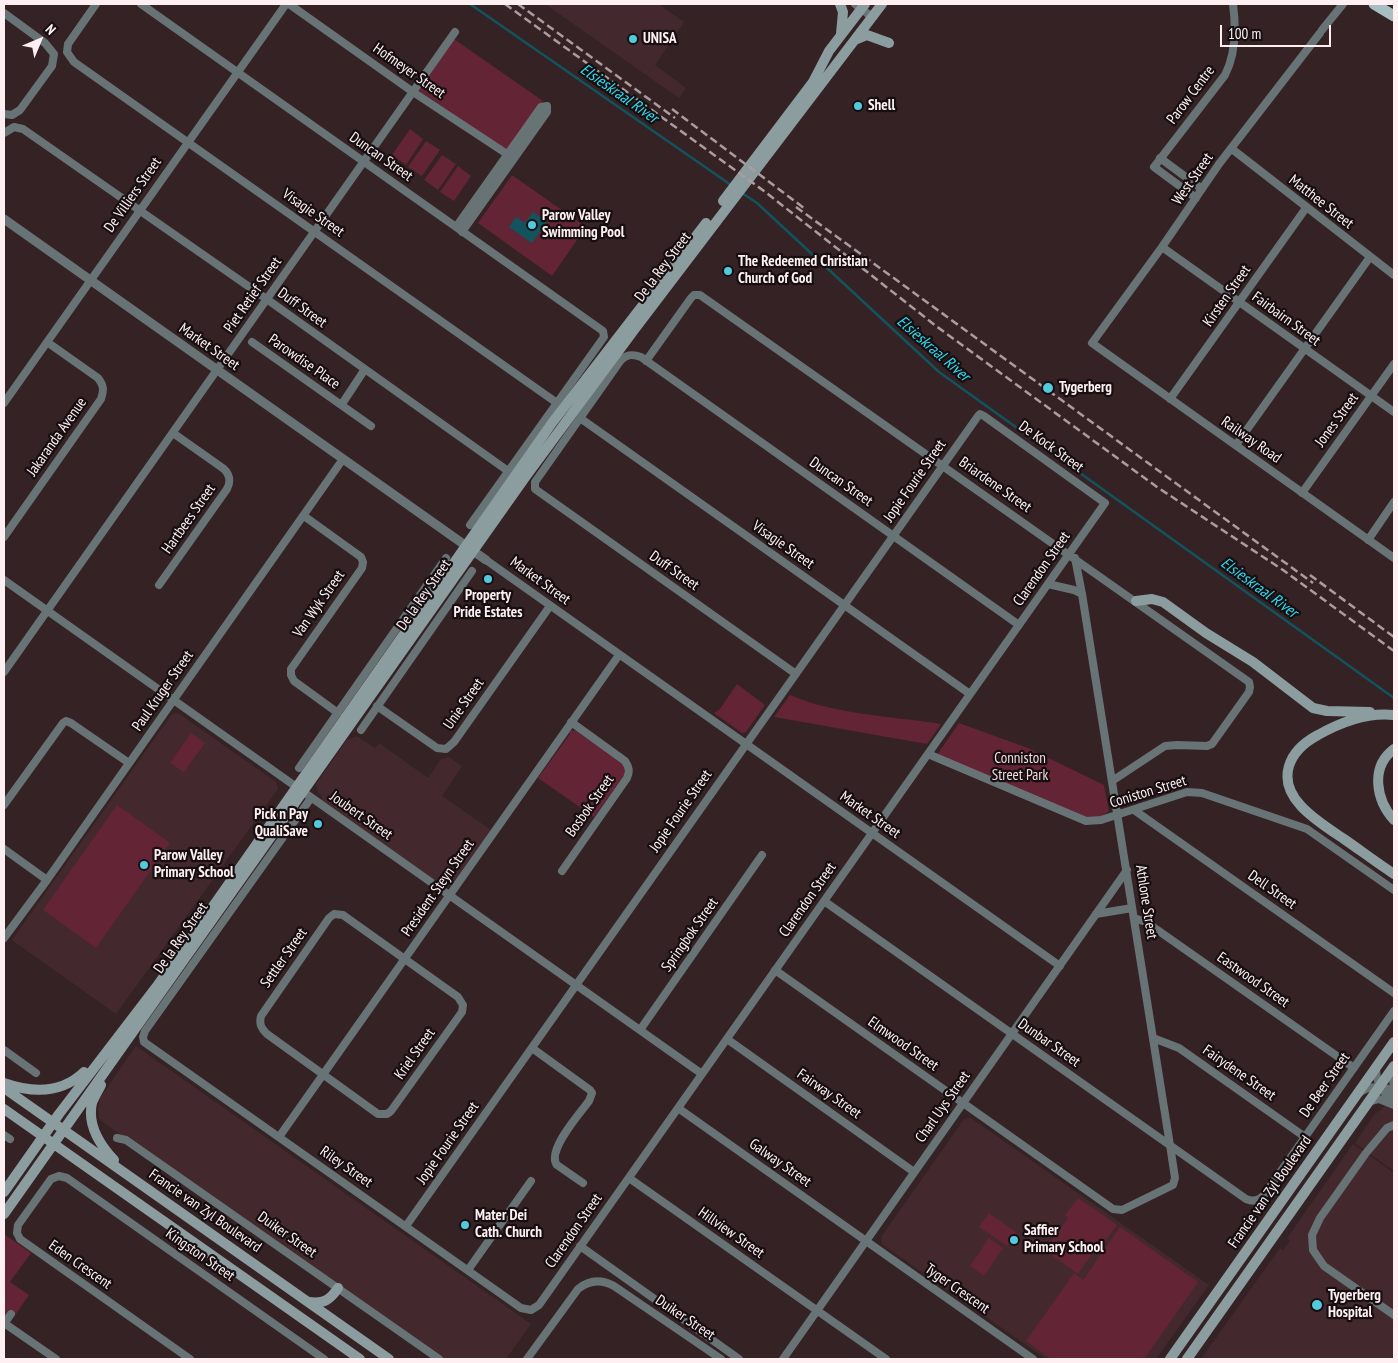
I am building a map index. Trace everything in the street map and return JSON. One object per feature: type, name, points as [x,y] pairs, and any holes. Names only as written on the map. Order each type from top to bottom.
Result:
[{"type":"main road","points":[[840,4],[843,12],[841,35]]},
{"type":"main road","name":"De la Rey Street","points":[[4,1214],[303,792],[552,423],[882,4]]},
{"type":"main road","points":[[1374,4],[1394,16]]},
{"type":"main road","name":"De la Rey Street","points":[[729,198],[813,82],[829,51],[861,5]]},
{"type":"main road","points":[[854,40],[868,35],[889,43]]},
{"type":"main road","points":[[1136,601],[1152,599],[1163,602],[1206,633],[1253,662],[1313,708],[1327,711],[1364,710],[1381,715]]},
{"type":"main road","points":[[1394,715],[1367,715],[1332,726],[1299,748],[1289,763],[1287,772],[1292,795],[1308,813],[1394,874]]},
{"type":"main road","points":[[1394,748],[1382,762],[1378,777],[1381,798],[1394,820]]},
{"type":"main road","name":"De la Rey Street","points":[[4,1192],[102,1055],[303,792]]},
{"type":"main road","name":"Francie van Zyl Boulevard","points":[[1170,1359],[1394,1042]]},
{"type":"main road","points":[[4,1083],[30,1090],[53,1090],[72,1083],[102,1055]]},
{"type":"main road","points":[[112,1062],[92,1103],[92,1124],[105,1150],[118,1164],[154,1193]]},
{"type":"main road","name":"Francie van Zyl Boulevard","points":[[1187,1359],[1394,1066]]},
{"type":"main road","name":"Francie van Zyl Boulevard","points":[[4,1088],[389,1359]]},
{"type":"main road","points":[[4,1109],[360,1359]]},
{"type":"main road","points":[[308,1302],[325,1302],[330,1299],[338,1288]]},
{"type":"street","name":"Visagie Street","points":[[96,4],[68,44],[68,52],[74,62],[557,403]]},
{"type":"street","name":"Duncan Street","points":[[142,4],[601,329],[604,337],[557,403]]},
{"type":"street","name":"De Villiers Street","points":[[4,403],[187,141],[286,4]]},
{"type":"street","name":"Hofmeyer Street","points":[[290,4],[413,92],[511,157]]},
{"type":"street","name":"Parow Centre","points":[[1196,198],[1154,167],[1225,75],[1230,64],[1234,41],[1233,4]]},
{"type":"street","name":"West Street","points":[[1092,342],[1202,189],[1343,4]]},
{"type":"street","points":[[861,5],[872,16]]},
{"type":"street","points":[[4,13],[51,49],[54,54],[52,66],[20,110],[12,115],[4,114]]},
{"type":"street","name":"Piet Retief Street","points":[[4,672],[268,300],[455,32]]},
{"type":"street","points":[[459,229],[511,157],[547,112],[547,106],[541,107],[511,157]]},
{"type":"street","name":"Duff Street","points":[[4,133],[14,127],[24,129],[508,471]]},
{"type":"street","name":"Matthee Street","points":[[1232,149],[1391,273]]},
{"type":"street","points":[[1160,158],[1202,189]]},
{"type":"street","name":"Kirsten Street","points":[[1170,399],[1306,208]]},
{"type":"street","name":"Market Street","points":[[4,219],[1060,966]]},
{"type":"street","name":"Fairbairn Street","points":[[1162,247],[1394,412]]},
{"type":"street","points":[[1236,446],[1370,257]]},
{"type":"street","points":[[1391,273],[1394,263]]},
{"type":"street","name":"Briardene Street","points":[[646,361],[691,298],[697,294],[702,295],[1136,601],[1250,684],[1249,692],[1210,745],[1165,746],[1112,781]]},
{"type":"street","name":"Jakaranda Avenue","points":[[4,537],[101,399],[104,390],[103,384],[98,378],[47,342]]},
{"type":"street","name":"Parowdise Place","points":[[252,342],[371,426]]},
{"type":"street","name":"Railway Road","points":[[1092,342],[1394,558]]},
{"type":"street","points":[[580,418],[623,358],[634,355],[646,361]]},
{"type":"street","name":"Duncan Street","points":[[646,361],[1019,625]]},
{"type":"street","name":"Jones Street","points":[[1302,493],[1394,364]]},
{"type":"street","name":"Parowdise Place","points":[[342,404],[365,369]]},
{"type":"street","points":[[470,525],[557,403]]},
{"type":"street","name":"Jopie Fourie Street","points":[[406,1226],[942,465],[980,414]]},
{"type":"street","name":"De Kock Street","points":[[980,414],[1105,504]]},
{"type":"street","name":"Visagie Street","points":[[580,418],[970,694]]},
{"type":"street","name":"Duff Street","points":[[580,418],[535,482],[534,487],[536,490],[796,674]]},
{"type":"street","name":"Hartbees Street","points":[[159,585],[228,489],[230,482],[229,475],[224,469],[174,433]]},
{"type":"street","name":"Paul Kruger Street","points":[[4,938],[343,459]]},
{"type":"street","points":[[1368,540],[1394,502]]},
{"type":"street","name":"Clarendon Street","points":[[531,1310],[539,1305],[1048,584],[1072,556],[1105,504]]},
{"type":"street","name":"Van Wyk Street","points":[[304,516],[361,556],[363,562],[362,568],[291,669],[294,681],[338,713]]},
{"type":"street","name":"Athlone Street","points":[[1072,556],[1082,594],[1175,1178],[1173,1185],[1122,1210],[1113,1209]]},
{"type":"street","name":"De la Rey Street","points":[[299,768],[446,558]]},
{"type":"street","name":"De la Rey Street","points":[[362,730],[472,571]]},
{"type":"street","name":"Joubert Street","points":[[4,580],[702,1074]]},
{"type":"street","points":[[1048,584],[1074,590],[1082,594]]},
{"type":"street","name":"Unie Street","points":[[377,706],[437,748],[446,749],[454,742],[550,606]]},
{"type":"street","name":"President Steyn Street","points":[[279,1137],[619,655]]},
{"type":"street","points":[[4,805],[66,721],[129,763]]},
{"type":"street","name":"Bosbok Street","points":[[562,871],[630,772],[625,761],[571,722]]},
{"type":"street","name":"Coniston Street","points":[[928,754],[1081,821],[1096,821],[1187,792],[1202,792],[1307,829],[1394,890]]},
{"type":"street","name":"De la Rey Street","points":[[146,1044],[143,1037],[145,1031],[303,792]]},
{"type":"street","name":"Dell Street","points":[[1134,810],[1394,993]]},
{"type":"street","points":[[4,849],[46,880]]},
{"type":"street","name":"Springbok Street","points":[[640,1030],[762,855]]},
{"type":"street","name":"Charl Uys Street","points":[[783,1359],[1127,870]]},
{"type":"street","name":"Dunbar Street","points":[[824,901],[1246,1199],[1254,1201],[1261,1199]]},
{"type":"street","points":[[1096,914],[1132,908]]},
{"type":"street","name":"Settler Street","points":[[323,1074],[267,1034],[260,1022],[261,1016],[329,918],[337,914],[343,915],[405,959]]},
{"type":"street","name":"Eastwood Street","points":[[1134,918],[1146,922],[1354,1068]]},
{"type":"street","name":"Kriel Street","points":[[323,1074],[378,1114],[387,1114],[392,1111],[462,1012],[463,1005],[458,997],[405,959]]},
{"type":"street","name":"Elmwood Street","points":[[776,970],[1113,1209]]},
{"type":"street","name":"De Beer Street","points":[[1261,1199],[1394,1011]]},
{"type":"street","name":"Fairydene Street","points":[[1153,1038],[1179,1048],[1305,1137]]},
{"type":"street","name":"Fairway Street","points":[[727,1039],[914,1172]]},
{"type":"street","name":"Riley Street","points":[[146,1044],[521,1308],[531,1310]]},
{"type":"street","points":[[532,1048],[592,1093],[589,1101],[558,1145],[554,1156],[554,1161],[558,1165],[583,1183]]},
{"type":"street","points":[[4,1050],[36,1073]]},
{"type":"street","points":[[1376,1067],[1376,1075],[1381,1091],[1394,1100]]},
{"type":"street","points":[[1394,1077],[1394,1088]]},
{"type":"street","points":[[1357,1095],[1362,1090],[1379,1087],[1388,1088],[1394,1092]]},
{"type":"street","points":[[1368,1103],[1379,1099],[1394,1105]]},
{"type":"street","name":"Galway Street","points":[[678,1108],[866,1241]]},
{"type":"street","points":[[1394,1125],[1387,1128],[1366,1153],[1320,1218],[1312,1235],[1313,1250],[1324,1266],[1394,1315]]},
{"type":"street","name":"Duiker Street","points":[[117,1138],[126,1140],[439,1359]]},
{"type":"street","name":"Kingston Street","points":[[59,1176],[67,1178],[314,1356],[324,1359]]},
{"type":"street","name":"Eden Crescent","points":[[59,1176],[49,1181],[19,1223],[17,1230],[19,1237],[190,1359]]},
{"type":"street","name":"Hillview Street","points":[[629,1178],[817,1310]]},
{"type":"street","points":[[468,1270],[531,1181]]},
{"type":"street","name":"Tyger Crescent","points":[[866,1241],[1033,1359]]},
{"type":"street","points":[[580,1246],[739,1359]]},
{"type":"street","name":"Duiker Street","points":[[527,1359],[578,1289],[589,1282],[597,1281],[614,1286],[721,1359]]},
{"type":"street","points":[[817,1310],[886,1359]]},
{"type":"street","points":[[11,1314],[4,1324],[56,1359]]},
{"type":"shaded area","name":"UNISA","points":[[545,4],[658,4],[684,22],[655,65],[686,88],[679,98]]},
{"type":"shaded area","name":"Parow Valley Primary School","points":[[178,713],[276,782],[278,789],[116,1014],[12,940],[172,714]]},
{"type":"shaded area","points":[[357,736],[375,748],[379,743],[428,778],[441,759],[449,757],[462,766],[442,796],[491,830],[451,886],[444,887],[321,800],[322,797],[318,792],[316,784],[346,741]]},
{"type":"shaded area","points":[[136,1046],[531,1324],[506,1359],[439,1359],[100,1120],[98,1110],[100,1098]]},
{"type":"shaded area","points":[[1394,1093],[1394,1171],[1355,1143],[1374,1115],[1383,1108]]},
{"type":"shaded area","name":"Saffier Primary School","points":[[971,1118],[1209,1285],[1156,1359],[1046,1359],[882,1244],[881,1237],[964,1119]]},
{"type":"shaded area","name":"Tygerberg Hospital","points":[[1353,1144],[1394,1173],[1394,1359],[1201,1359],[1280,1248],[1283,1250],[1290,1241],[1287,1238]]},
{"type":"green space","points":[[454,39],[543,101],[507,149],[504,149],[418,90]]},
{"type":"green space","points":[[410,129],[423,139],[406,165],[392,155]]},
{"type":"green space","points":[[426,141],[440,150],[422,176],[408,167]]},
{"type":"green space","points":[[442,155],[456,164],[438,190],[424,180]]},
{"type":"green space","points":[[458,166],[471,176],[454,201],[440,192]]},
{"type":"green space","name":"Parow Valley Swimming Pool","points":[[512,175],[586,227],[552,276],[478,223]]},
{"type":"green space","points":[[737,684],[765,705],[746,732],[742,733],[714,713],[720,709]]},
{"type":"green space","points":[[790,695],[808,702],[845,711],[941,724],[927,744],[774,717]]},
{"type":"green space","name":"Conniston Street Park","points":[[959,723],[1028,748],[1104,785],[1109,811],[1100,817],[1085,818],[937,755]]},
{"type":"green space","points":[[572,730],[625,766],[624,775],[594,817],[538,778]]},
{"type":"green space","points":[[191,733],[205,743],[184,772],[170,763]]},
{"type":"green space","points":[[117,805],[170,843],[96,948],[43,910]]},
{"type":"green space","points":[[1078,1198],[1117,1225],[1104,1243],[1101,1241],[1078,1274],[1045,1250],[1068,1218],[1065,1215]]},
{"type":"green space","points":[[989,1213],[1017,1233],[1007,1246],[979,1227]]},
{"type":"green space","points":[[1120,1227],[1198,1282],[1144,1359],[1051,1359],[1026,1341],[1074,1273],[1083,1280]]},
{"type":"green space","points":[[4,1234],[31,1253],[10,1282],[29,1295],[16,1314],[10,1309],[4,1318]]},
{"type":"green space","points":[[989,1238],[1003,1248],[984,1276],[970,1266]]},
{"type":"water","points":[[533,212],[547,222],[532,243],[509,227],[516,217],[525,223]]},
{"type":"waterway","name":"Elsieskraal River","points":[[470,4],[731,185]]},
{"type":"waterway","name":"Elsieskraal River","points":[[742,193],[757,203],[939,372],[1394,698]]},
{"type":"railway","points":[[505,4],[764,191],[936,326],[1157,487],[1283,570],[1394,651]]},
{"type":"railway","points":[[518,4],[675,118]]},
{"type":"railway","points":[[672,109],[804,208]]},
{"type":"railway","points":[[796,207],[1313,583]]},
{"type":"railway","points":[[1310,575],[1394,637]]},
{"type":"place","name":"UNISA","points":[[633,39]]},
{"type":"place","name":"Shell","points":[[858,106]]},
{"type":"place","name":"Parow Valley Swimming Pool","points":[[532,225]]},
{"type":"place","name":"The Redeemed Christian Church of God","points":[[728,271]]},
{"type":"place","name":"Tygerberg","points":[[1048,388]]},
{"type":"place","name":"Property Pride Estates","points":[[488,579]]},
{"type":"place","name":"Pick n Pay QualiSave","points":[[318,824]]},
{"type":"place","name":"Parow Valley Primary School","points":[[144,865]]},
{"type":"place","name":"Mater Dei Cath. Church","points":[[465,1225]]},
{"type":"place","name":"Saffier Primary School","points":[[1014,1240]]},
{"type":"place","name":"Tygerberg Hospital","points":[[1317,1305]]}]
